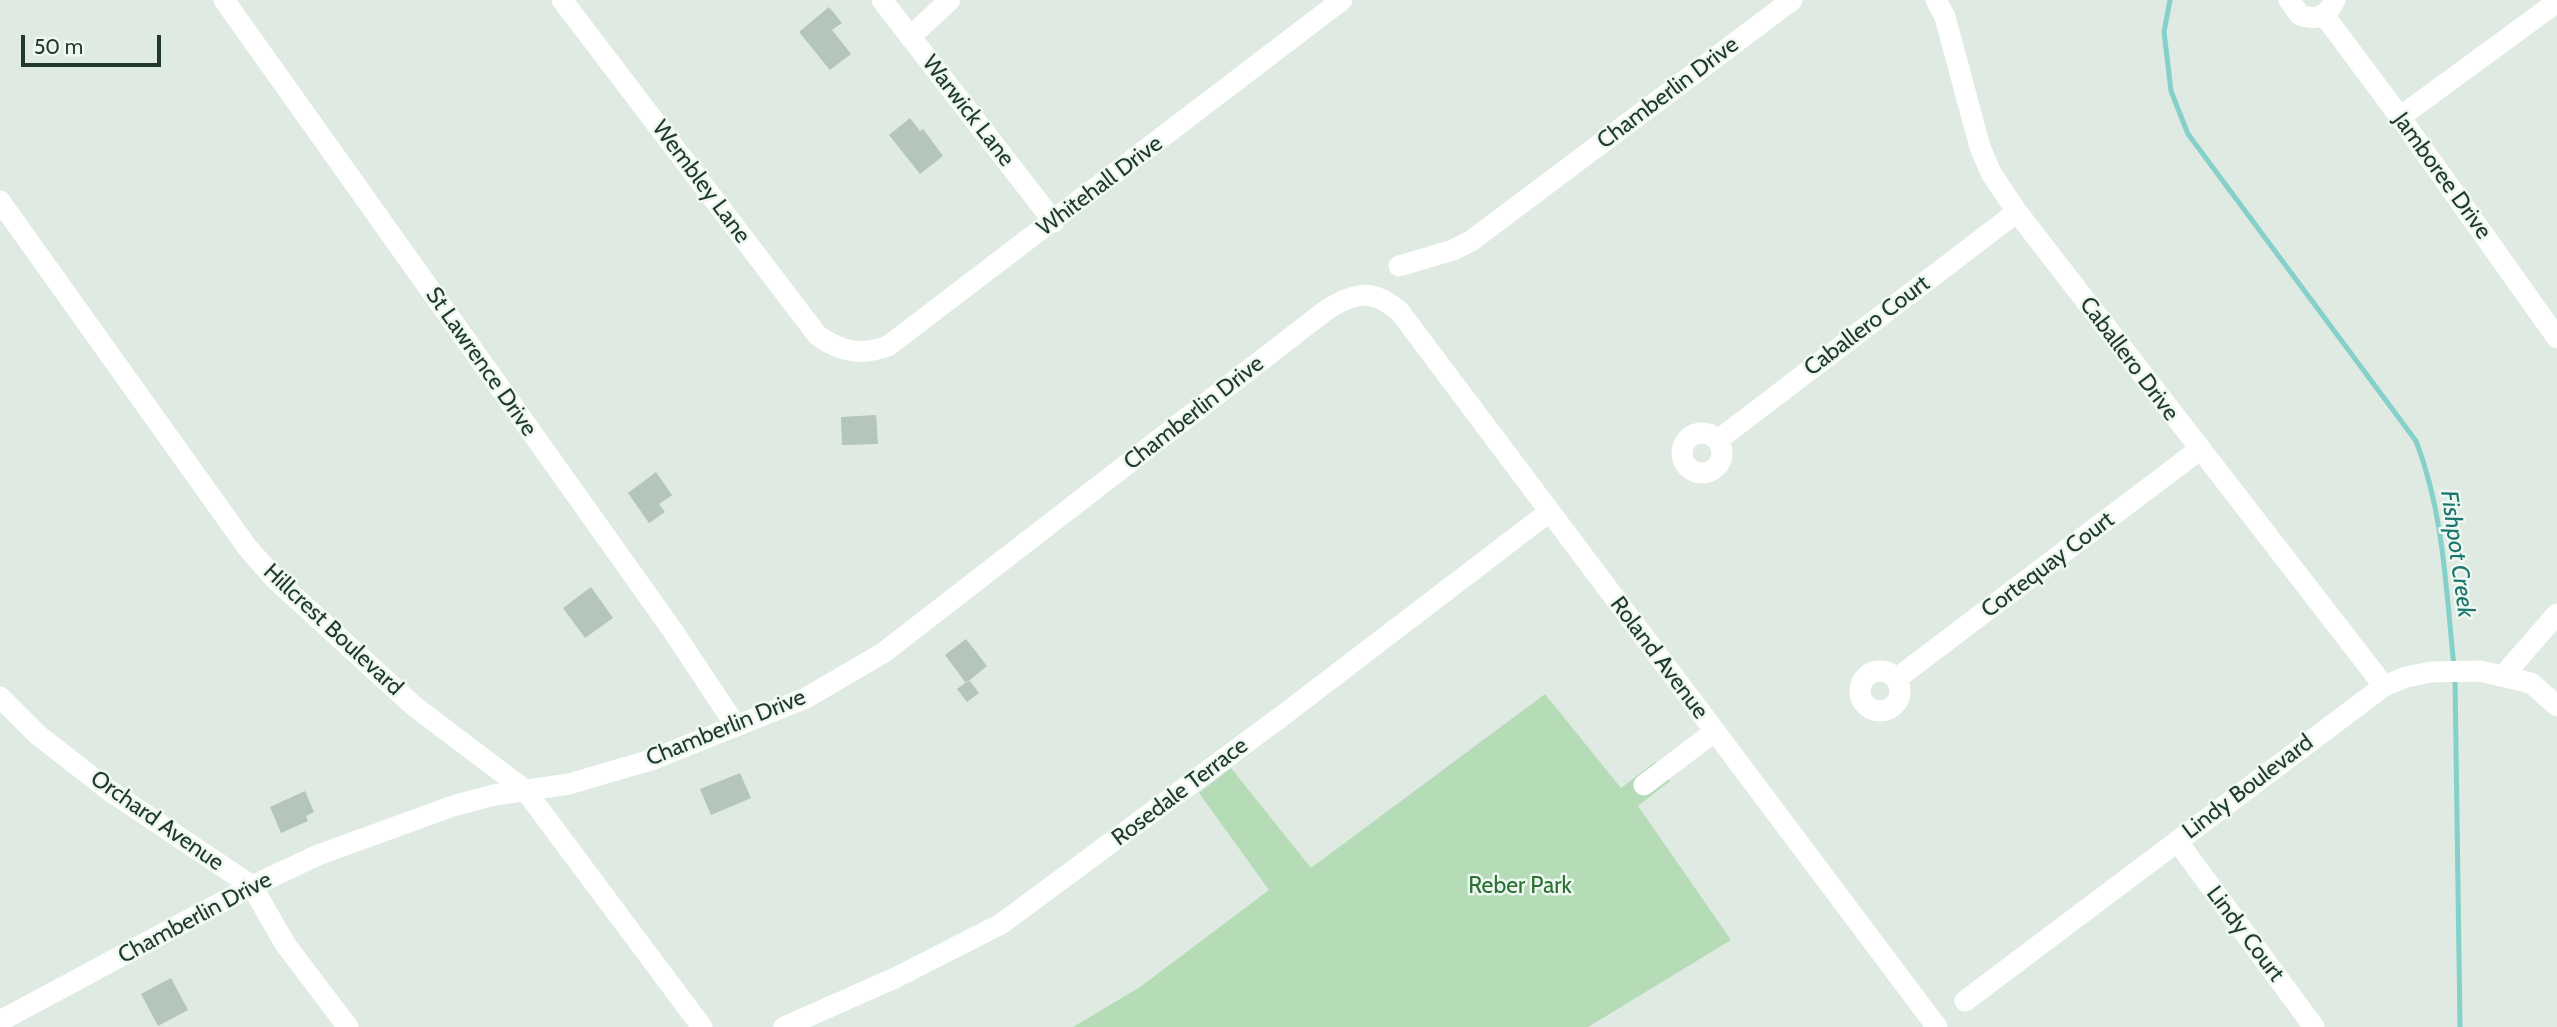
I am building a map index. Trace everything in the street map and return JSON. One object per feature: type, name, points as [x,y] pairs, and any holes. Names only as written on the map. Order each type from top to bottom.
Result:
[{"type":"street","name":"St Lawrence Drive","points":[[223,0],[673,631],[736,726]]},
{"type":"street","name":"Wembley Lane","points":[[562,0],[818,336],[831,345],[850,351]]},
{"type":"street","name":"Warwick Lane","points":[[882,0],[1054,222]]},
{"type":"street","points":[[910,37],[950,0]]},
{"type":"street","name":"Whitehall Drive","points":[[850,351],[872,352],[888,346],[1342,0]]},
{"type":"street","name":"Chamberlin Drive","points":[[1399,266],[1453,250],[1471,241],[1792,0]]},
{"type":"street","name":"Caballero Drive","points":[[1936,0],[1945,17],[1980,147],[1991,173],[2017,212],[2199,450],[2384,686]]},
{"type":"street","name":"Jamboree Drive","points":[[2289,0],[2300,15],[2316,18],[2329,8],[2400,117],[2557,338]]},
{"type":"street","points":[[2400,117],[2557,2]]},
{"type":"street","name":"Hillcrest Boulevard","points":[[0,201],[247,547],[275,579],[414,705],[526,790],[702,1027]]},
{"type":"street","name":"Caballero Court","points":[[1718,440],[2017,212]]},
{"type":"street","name":"Chamberlin Drive","points":[[0,1021],[252,887],[318,855],[453,806],[526,790],[569,784],[652,760],[806,698],[883,653],[1325,311],[1352,297],[1376,296]]},
{"type":"street","name":"Roland Avenue","points":[[1376,296],[1400,312],[1937,1027]]},
{"type":"street","name":"Cortequay Court","points":[[1896,679],[2199,450]]},
{"type":"street","name":"Rosedale Terrace","points":[[784,1027],[895,978],[1002,924],[1282,716],[1549,512]]},
{"type":"street","points":[[2503,676],[2557,614]]},
{"type":"street","name":"Lindy Boulevard","points":[[1965,1000],[2384,686],[2406,677],[2431,672],[2480,671],[2531,683],[2557,706]]},
{"type":"street","name":"Orchard Avenue","points":[[0,696],[38,735],[110,791],[252,887],[285,944],[348,1027]]},
{"type":"street","points":[[1644,785],[1714,732]]},
{"type":"street","name":"Lindy Court","points":[[2177,841],[2314,1027]]},
{"type":"green space","name":"Reber Park","points":[[1545,694],[1621,788],[1655,762],[1670,781],[1638,806],[1731,940],[1588,1027],[1073,1027],[1140,987],[1269,890],[1199,793],[1231,768],[1311,868]]},
{"type":"building","points":[[829,7],[842,23],[832,30],[851,54],[830,70],[799,32]]},
{"type":"building","points":[[910,118],[920,131],[923,129],[943,156],[920,174],[889,135]]},
{"type":"building","points":[[876,415],[878,444],[842,445],[841,417]]},
{"type":"building","points":[[656,472],[672,495],[659,504],[665,512],[649,523],[628,493]]},
{"type":"building","points":[[591,587],[613,618],[585,638],[563,608]]},
{"type":"building","points":[[966,639],[987,666],[966,683],[945,655]]},
{"type":"building","points":[[969,680],[979,693],[967,702],[957,689]]},
{"type":"building","points":[[740,773],[751,798],[711,815],[700,789]]},
{"type":"building","points":[[305,791],[314,812],[306,816],[308,821],[281,833],[270,807]]},
{"type":"building","points":[[171,978],[188,1010],[158,1026],[141,994]]},
{"type":"waterway","name":"Fishpot Creek","points":[[2170,0],[2164,32],[2171,91],[2188,134],[2416,441],[2433,496],[2438,524],[2454,667]]},
{"type":"waterway","name":"Fishpot Creek","points":[[2455,677],[2460,1027]]}]
